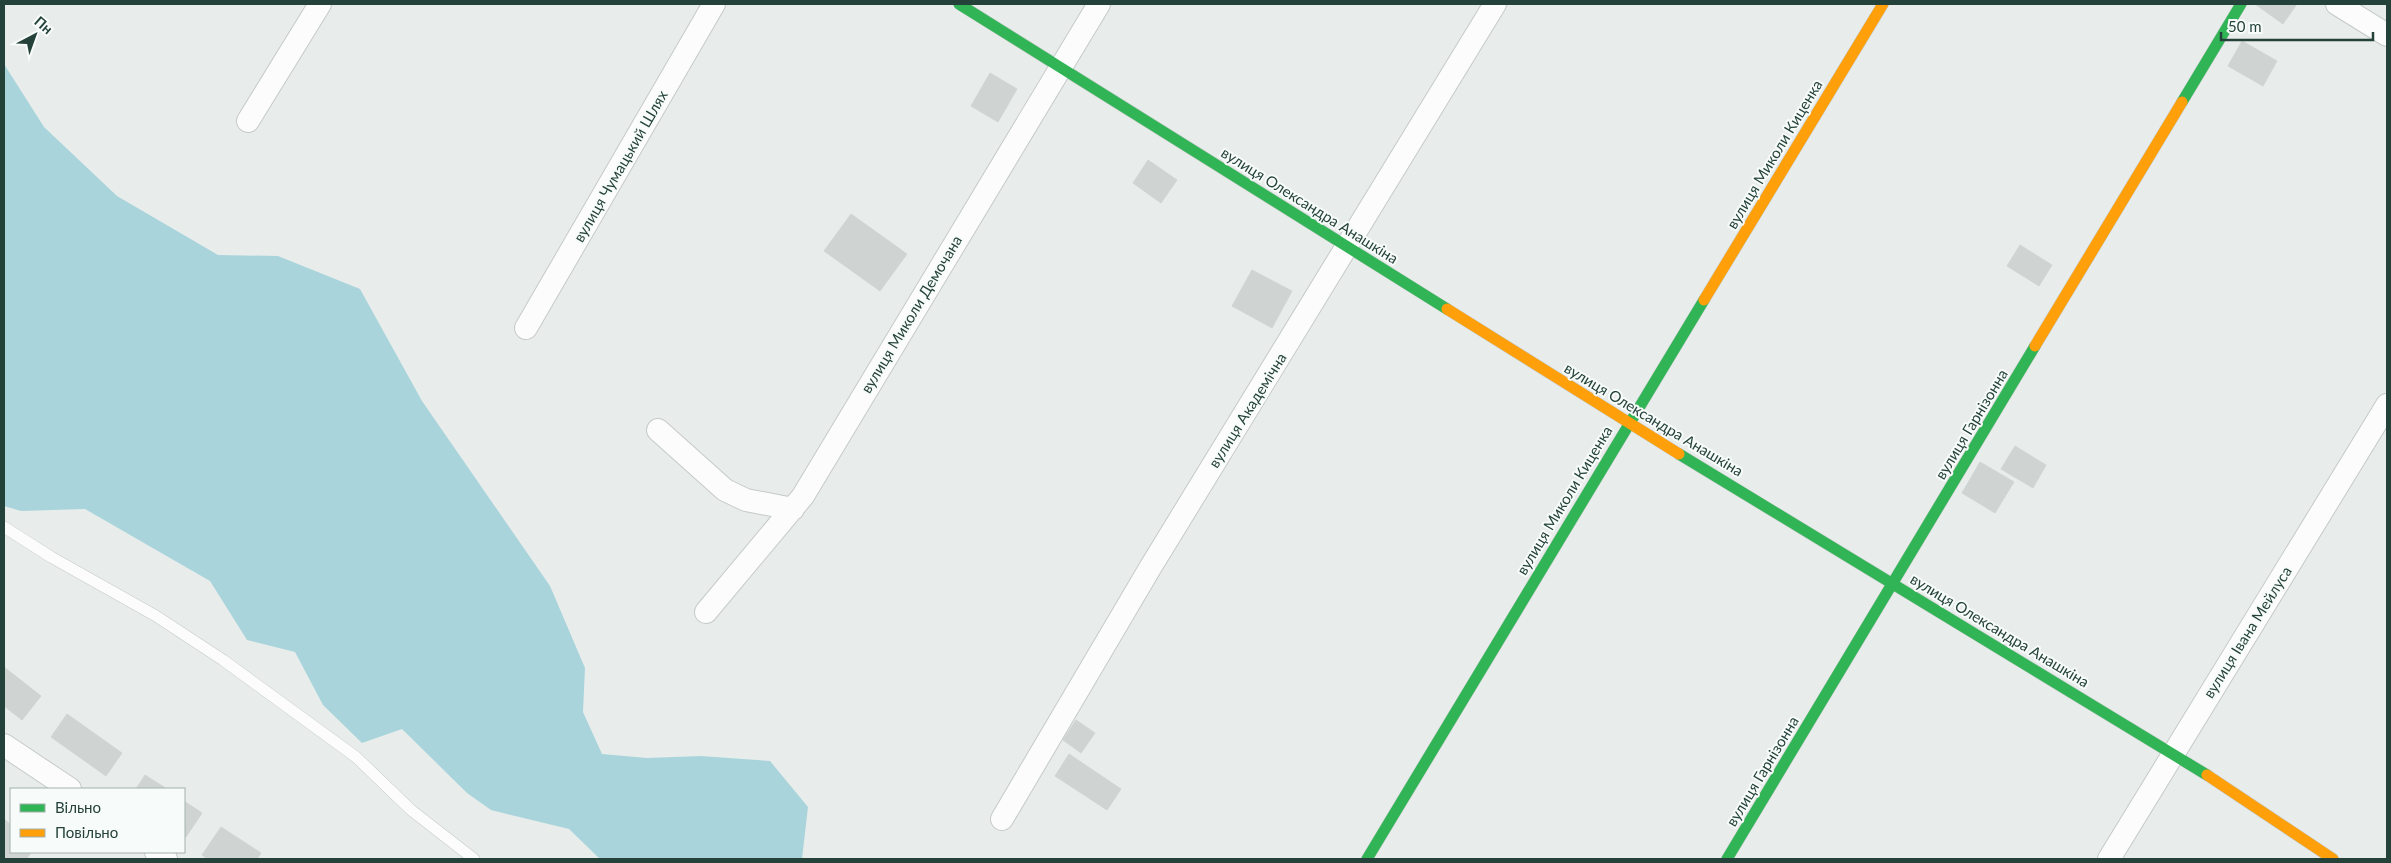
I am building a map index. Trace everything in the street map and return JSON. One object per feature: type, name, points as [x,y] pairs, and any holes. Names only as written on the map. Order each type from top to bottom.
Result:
[{"type":"street","points":[[248,121],[320,4]]},
{"type":"street","name":"вулиця Чумацький Шлях","points":[[526,328],[714,4]]},
{"type":"street","name":"вулиця Олександра Анашкіна","points":[[959,4],[1061,66],[1628,423],[1894,582],[2173,754],[2333,859]]},
{"type":"street","name":"вулиця Миколи Демочана","points":[[706,612],[803,496],[1099,4]]},
{"type":"street","name":"вулиця Академічна","points":[[1002,819],[1150,568],[1495,4]]},
{"type":"street","name":"вулиця Миколи Киценка","points":[[1367,859],[1628,423],[1883,4]]},
{"type":"street","name":"вулиця Гарнізонна","points":[[1727,859],[2241,4]]},
{"type":"street","points":[[2337,4],[2387,35]]},
{"type":"street","name":"вулиця Івана Мейлуса","points":[[2109,859],[2387,406]]},
{"type":"street","points":[[658,430],[725,490],[746,500],[792,509]]},
{"type":"street","points":[[4,745],[68,788]]},
{"type":"lane","points":[[4,527],[50,557],[156,616],[223,660],[356,757],[411,810],[474,859]]},
{"type":"water","points":[[4,64],[44,127],[117,196],[218,255],[278,256],[360,289],[422,401],[550,586],[585,668],[583,712],[602,754],[647,758],[701,756],[770,761],[808,807],[802,859],[600,859],[569,829],[491,810],[467,793],[402,729],[362,743],[323,705],[295,652],[247,640],[210,581],[85,509],[21,511],[4,506]]},
{"type":"building","points":[[2255,4],[2297,4],[2283,24]]},
{"type":"building","points":[[2242,41],[2277,61],[2263,86],[2228,66]]},
{"type":"building","points":[[990,73],[1017,89],[998,122],[971,106]]},
{"type":"building","points":[[1148,160],[1177,180],[1161,203],[1133,183]]},
{"type":"building","points":[[851,214],[907,254],[880,291],[824,251]]},
{"type":"building","points":[[2020,245],[2052,265],[2039,286],[2007,266]]},
{"type":"building","points":[[1252,270],[1292,291],[1272,328],[1232,306]]},
{"type":"building","points":[[2015,446],[2046,465],[2033,488],[2001,469]]},
{"type":"building","points":[[1980,462],[2014,482],[1995,513],[1962,493]]},
{"type":"building","points":[[4,667],[41,696],[22,720],[4,706]]},
{"type":"building","points":[[67,714],[122,753],[106,776],[51,737]]},
{"type":"building","points":[[1076,720],[1095,733],[1081,753],[1063,740]]},
{"type":"building","points":[[1069,754],[1121,789],[1107,810],[1055,776]]},
{"type":"building","points":[[145,775],[165,788],[137,788]]},
{"type":"building","points":[[185,802],[202,813],[185,836]]},
{"type":"building","points":[[4,819],[10,824],[10,853],[31,853],[26,859],[7,859],[4,856]]},
{"type":"building","points":[[221,827],[261,853],[257,859],[208,859],[202,855]]},
{"type":"traffic: fast","points":[[959,4],[1447,309]]},
{"type":"traffic: fast","points":[[2182,102],[2241,4]]},
{"type":"traffic: fast","points":[[1367,859],[1704,300]]},
{"type":"traffic: fast","points":[[1727,859],[2035,346]]},
{"type":"traffic: fast","points":[[1679,454],[2207,775]]},
{"type":"traffic: slow","points":[[1704,300],[1883,4]]},
{"type":"traffic: slow","points":[[2035,346],[2182,102]]},
{"type":"traffic: slow","points":[[1447,309],[1679,454]]},
{"type":"traffic: slow","points":[[2207,775],[2333,859]]}]
